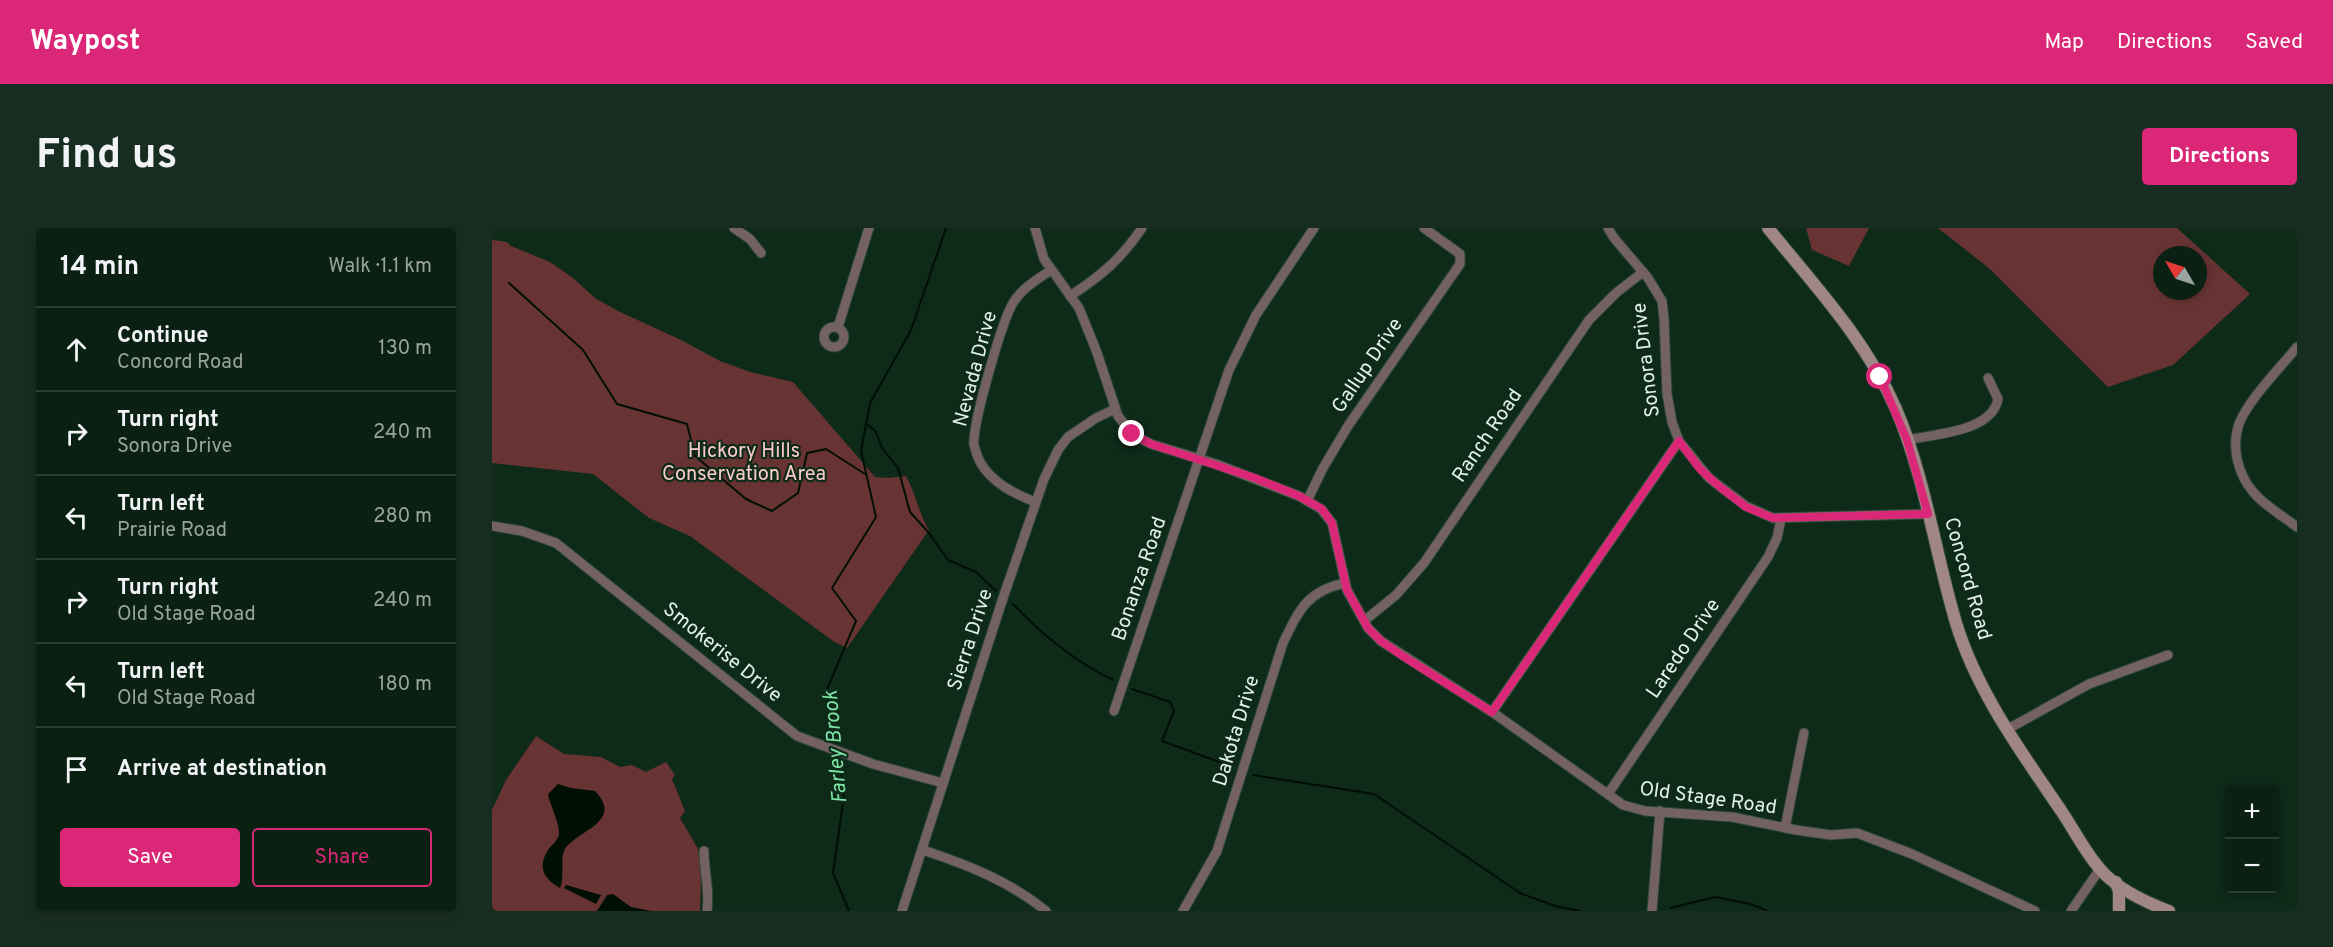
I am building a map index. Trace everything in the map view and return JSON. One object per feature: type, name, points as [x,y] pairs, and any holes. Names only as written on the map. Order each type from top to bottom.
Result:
[{"type":"main road","name":"Concord Road","points":[[1768,228],[1865,349],[1895,409],[1907,440],[1957,624],[1981,685],[2100,869],[2151,904],[2169,911]]},
{"type":"main road","points":[[2116,882],[2119,911]]},
{"type":"street","points":[[734,228],[750,238],[761,253]]},
{"type":"street","points":[[838,327],[869,228]]},
{"type":"street","name":"Old Stage Road","points":[[1035,228],[1044,259],[1079,308],[1096,350],[1115,410],[1132,434],[1151,444],[1255,478],[1322,509],[1332,523],[1345,583],[1364,621],[1381,641],[1492,712],[1623,805],[1645,811],[1732,817],[1831,835],[1857,833],[1912,854],[2035,911]]},
{"type":"street","points":[[1070,296],[1101,276],[1119,259],[1142,228]]},
{"type":"street","name":"Bonanza Road","points":[[1114,711],[1229,370],[1256,315],[1314,228]]},
{"type":"street","name":"Gallup Drive","points":[[1308,501],[1323,468],[1348,426],[1460,264],[1460,254],[1424,228]]},
{"type":"street","name":"Sonora Drive","points":[[1608,228],[1643,272],[1662,301],[1667,394],[1672,422],[1679,441],[1700,469],[1730,495],[1759,514],[1781,519],[1928,514]]},
{"type":"street","name":"Nevada Drive","points":[[1035,502],[1012,491],[994,478],[980,462],[974,444],[987,379],[1012,304],[1024,289],[1051,270]]},
{"type":"street","name":"Ranch Road","points":[[1364,621],[1396,595],[1424,563],[1589,321],[1606,302],[1643,272]]},
{"type":"street","points":[[2297,347],[2248,407],[2239,424],[2236,441],[2239,471],[2254,493],[2297,527]]},
{"type":"street","points":[[1907,440],[1971,426],[1985,420],[1994,411],[1998,399],[1988,378]]},
{"type":"street","name":"Sierra Drive","points":[[902,911],[1035,502],[1058,450],[1068,437],[1096,418],[1115,410]]},
{"type":"street","points":[[1492,712],[1679,441]]},
{"type":"street","name":"Laredo Drive","points":[[1608,794],[1768,557],[1778,538],[1781,519]]},
{"type":"street","name":"Smokerise Drive","points":[[492,526],[522,531],[556,543],[797,736],[873,764],[943,783]]},
{"type":"street","name":"Dakota Drive","points":[[1183,911],[1217,851],[1283,643],[1293,622],[1302,606],[1317,592],[1327,586],[1345,583]]},
{"type":"street","points":[[2008,729],[2089,684],[2168,655]]},
{"type":"street","points":[[1785,828],[1804,733]]},
{"type":"street","points":[[1652,911],[1660,811]]},
{"type":"street","points":[[923,850],[976,868],[1012,887],[1046,911]]},
{"type":"street","points":[[704,851],[704,870],[709,893],[707,911]]},
{"type":"street","points":[[2071,911],[2100,869]]},
{"type":"green space","points":[[1806,228],[1869,228],[1849,266],[1812,250]]},
{"type":"green space","points":[[1938,228],[2177,228],[2197,246],[2153,246],[2153,300],[2207,300],[2207,255],[2250,294],[2173,365],[2108,387],[1990,269]]},
{"type":"green space","name":"Hickory Hills Conservation Area","points":[[492,240],[507,242],[511,246],[550,262],[573,278],[595,298],[720,361],[750,372],[793,382],[875,477],[906,476],[929,530],[847,648],[833,641],[690,536],[649,518],[593,474],[492,463]]},
{"type":"green space","points":[[536,736],[564,754],[601,757],[620,767],[632,765],[646,772],[666,762],[675,775],[672,779],[685,811],[680,818],[698,849],[701,877],[700,911],[492,911],[492,810],[506,780]]},
{"type":"shaded area","points":[[558,784],[595,791],[603,802],[604,811],[601,819],[594,826],[569,844],[564,851],[560,888],[546,877],[543,867],[545,856],[559,834],[548,794]]},
{"type":"shaded area","points":[[566,885],[601,895],[596,904],[564,888]]},
{"type":"shaded area","points":[[613,894],[631,907],[652,911],[597,911],[607,895]]},
{"type":"waterway","name":"Farley Brook","points":[[837,748],[827,689],[856,621],[832,588],[876,517],[861,451],[870,403],[911,330],[946,228]]},
{"type":"waterway","points":[[509,283],[583,350],[617,404],[687,424],[695,456],[746,499],[772,511],[798,493],[807,453],[826,449],[865,474]]},
{"type":"waterway","points":[[866,423],[876,432],[882,448],[898,468],[910,512],[929,533],[948,560],[976,572],[996,591]]},
{"type":"waterway","points":[[1013,604],[1060,647],[1085,665],[1113,680]]},
{"type":"waterway","points":[[1132,689],[1170,702],[1174,711],[1162,741],[1233,767]]},
{"type":"waterway","name":"Farley Brook","points":[[838,754],[844,795],[833,873],[849,911]]},
{"type":"waterway","points":[[1253,775],[1374,794],[1520,893],[1555,906],[1581,911]]},
{"type":"waterway","points":[[1670,908],[1715,897],[1751,904],[1767,911]]},
{"type":"route","points":[[1132,434],[1151,444],[1255,478],[1299,496],[1322,509],[1332,523],[1347,590],[1368,628],[1381,641],[1404,657],[1492,712],[1679,441],[1700,469],[1738,502],[1759,514],[1781,519],[1928,514],[1907,440],[1880,377]]}]
